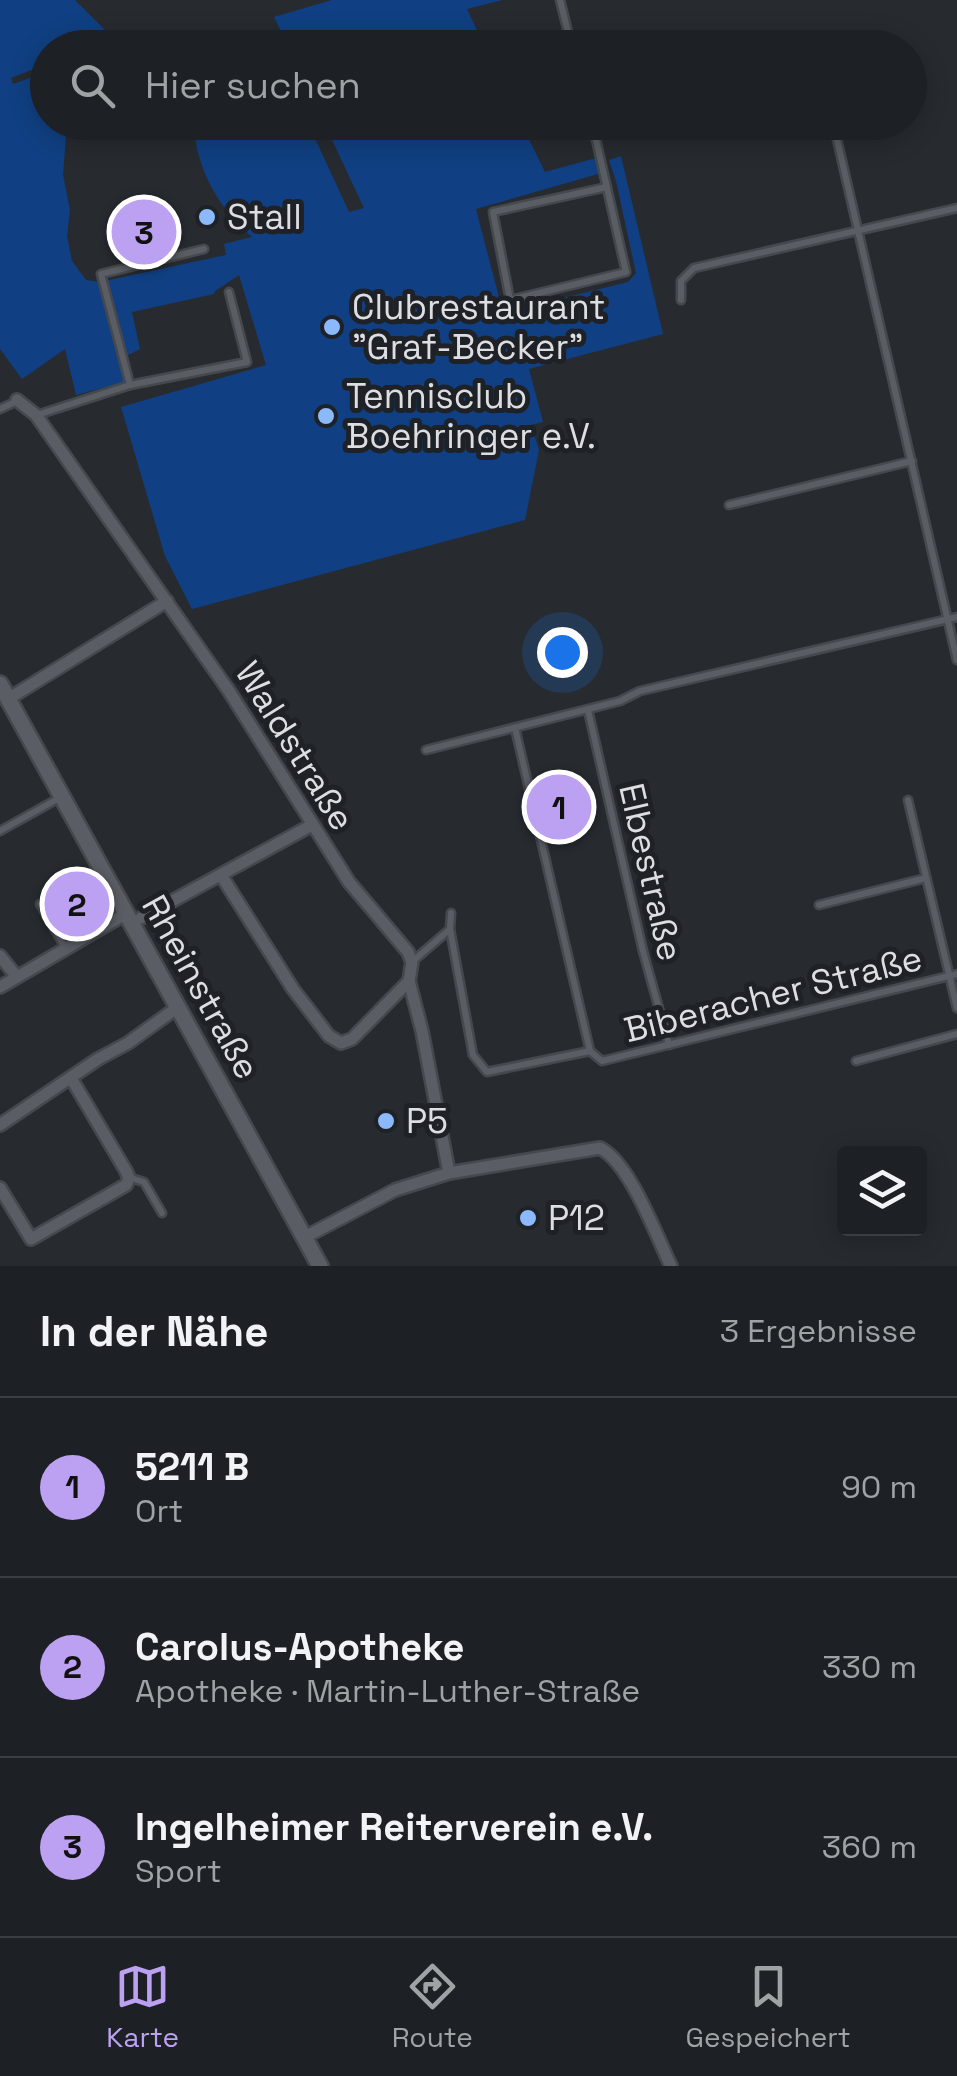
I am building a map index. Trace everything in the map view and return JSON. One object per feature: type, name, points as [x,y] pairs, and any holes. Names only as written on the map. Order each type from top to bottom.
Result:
[{"type":"main road","name":"Rheinstraße","points":[[5,700],[134,916],[178,1006],[320,1266]]},
{"type":"street","name":"Waldstraße","points":[[18,400],[36,416],[167,601],[229,691],[349,882],[408,952],[412,962]]},
{"type":"street","points":[[5,700],[167,601]]},
{"type":"street","points":[[0,987],[66,948],[221,875],[312,824]]},
{"type":"street","points":[[221,875],[293,989],[328,1036],[341,1043],[352,1039],[409,981]]},
{"type":"street","points":[[0,956],[17,977]]},
{"type":"street","points":[[412,962],[409,981],[448,1174]]},
{"type":"street","points":[[0,1124],[128,1043],[178,1006]]},
{"type":"street","points":[[0,1188],[30,1239],[126,1185],[130,1178],[70,1078]]},
{"type":"street","points":[[304,1237],[395,1190],[448,1174],[600,1148],[611,1154],[629,1180],[671,1266]]},
{"type":"lane","points":[[560,0],[568,30]]},
{"type":"lane","points":[[596,140],[607,187],[626,272],[510,300],[493,212],[607,187]]},
{"type":"lane","points":[[837,140],[957,660]]},
{"type":"lane","points":[[681,300],[681,281],[694,268],[957,208]]},
{"type":"lane","points":[[130,385],[100,274],[204,249]]},
{"type":"lane","points":[[36,416],[130,385],[247,362],[229,292]]},
{"type":"lane","name":"Waldstraße","points":[[0,409],[18,400]]},
{"type":"lane","points":[[729,505],[912,461]]},
{"type":"lane","points":[[426,750],[588,710],[640,691],[957,617]]},
{"type":"lane","name":"Elbestraße","points":[[588,710],[643,951],[669,1045]]},
{"type":"lane","points":[[515,728],[590,1051]]},
{"type":"lane","points":[[0,831],[62,796]]},
{"type":"lane","points":[[908,800],[953,975],[957,1008]]},
{"type":"lane","points":[[819,906],[926,878]]},
{"type":"lane","points":[[40,904],[66,948]]},
{"type":"lane","points":[[412,962],[450,929],[451,913]]},
{"type":"lane","name":"Biberacher Straße","points":[[450,929],[473,1055],[487,1072],[590,1051],[602,1062],[953,975]]},
{"type":"lane","points":[[856,1061],[957,1034]]},
{"type":"lane","points":[[130,1178],[144,1182],[162,1213]]},
{"type":"shaded area","points":[[0,0],[75,0],[105,30],[30,30],[30,71],[11,78],[13,84],[30,78],[30,140],[66,140],[63,175],[70,210],[67,236],[72,261],[86,280],[100,282],[226,255],[224,244],[252,237],[212,189],[196,140],[316,140],[349,212],[364,208],[332,140],[529,140],[545,172],[596,158],[598,174],[476,209],[503,313],[628,282],[636,273],[609,160],[621,156],[663,334],[529,369],[543,422],[531,425],[539,450],[525,520],[192,609],[165,556],[121,407],[266,365],[239,275],[214,294],[132,312],[140,349],[128,355],[133,380],[76,395],[65,349],[22,379],[0,349]]},
{"type":"shaded area","points":[[332,0],[502,0],[467,9],[477,30],[280,30],[274,17]]},
{"type":"place","name":"Stall","points":[[207,217]]},
{"type":"place","name":"Ingelheimer Reiterverein e.V.","points":[[144,232]]},
{"type":"place","name":"Clubrestaurant \"Graf-Becker\"","points":[[332,327]]},
{"type":"place","name":"Tennisclub Boehringer e.V.","points":[[326,416]]},
{"type":"place","name":"5211 B","points":[[559,807]]},
{"type":"place","name":"Carolus-Apotheke","points":[[77,904]]},
{"type":"place","name":"P5","points":[[386,1121]]},
{"type":"place","name":"P12","points":[[528,1218]]}]
